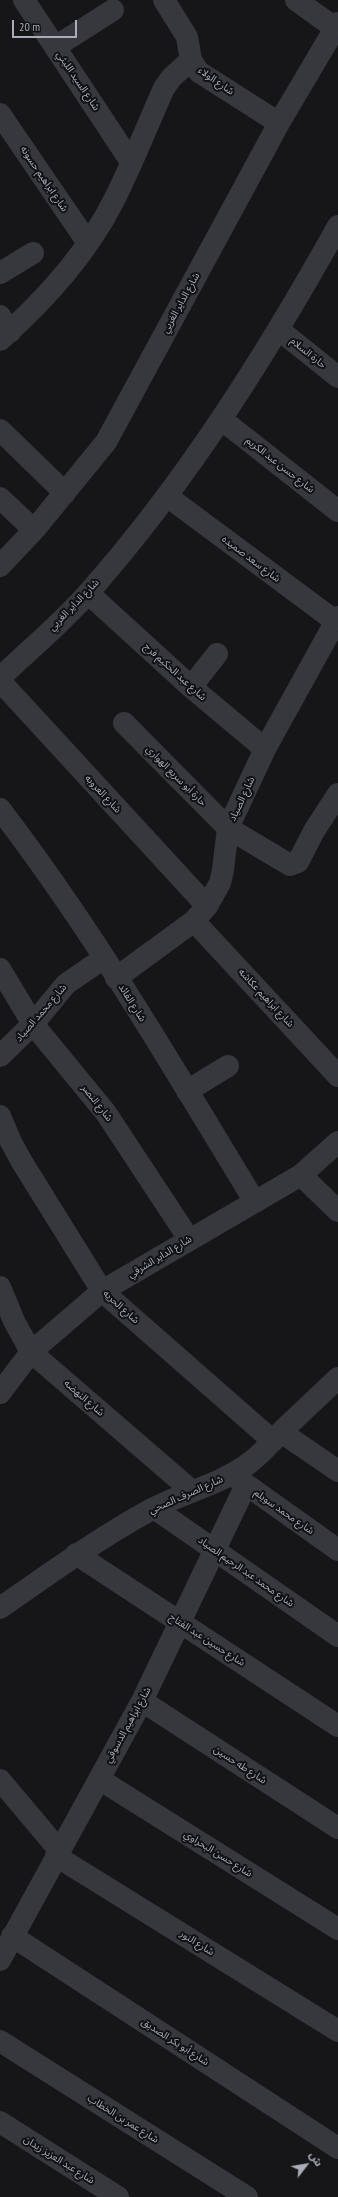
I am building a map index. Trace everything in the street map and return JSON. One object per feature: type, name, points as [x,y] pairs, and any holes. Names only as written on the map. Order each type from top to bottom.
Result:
[{"type":"street","name":"شارع السيد الليثي","points":[[24,0],[131,162]]},
{"type":"street","name":"شارع الولاء","points":[[164,0],[187,37],[191,60],[199,72],[279,123]]},
{"type":"street","points":[[296,0],[336,25]]},
{"type":"street","points":[[55,47],[113,10]]},
{"type":"street","name":"شارع الداير الغربي","points":[[0,566],[34,530],[106,442],[279,123],[336,25]]},
{"type":"street","points":[[3,329],[52,290],[88,243],[112,202],[164,88],[172,77],[191,60]]},
{"type":"street","name":"شارع ابراهيم حسونه","points":[[0,114],[88,243]]},
{"type":"street","name":"شارع الداير الغربي","points":[[0,680],[88,593],[167,496],[221,419],[278,328],[338,227]]},
{"type":"street","points":[[0,273],[33,253]]},
{"type":"street","name":"حارة السلام","points":[[278,328],[338,377]]},
{"type":"street","name":"شارع حسن عبد الكريم","points":[[221,419],[338,511]]},
{"type":"street","points":[[0,430],[65,492]]},
{"type":"street","name":"شارع سعد صميده","points":[[167,496],[336,619]]},
{"type":"street","points":[[0,498],[34,530]]},
{"type":"street","name":"شارع عبد الحكيم فرج","points":[[88,593],[191,687],[265,749]]},
{"type":"street","name":"شارع الصياد","points":[[116,978],[200,913],[220,883],[224,870],[228,828],[265,749],[336,619]]},
{"type":"street","points":[[191,687],[217,654]]},
{"type":"street","name":"شارع العروبه","points":[[0,680],[200,913]]},
{"type":"street","name":"حارة أبو سريع الهواري","points":[[124,723],[228,828],[293,865],[298,862],[314,831],[338,794]]},
{"type":"street","name":"شارع القائد","points":[[0,809],[25,842],[104,958],[255,1202]]},
{"type":"street","name":"شارع ابراهيم عكاشه","points":[[200,913],[338,1076]]},
{"type":"street","name":"شارع محمد الصياد","points":[[0,1056],[33,1024],[66,984],[104,958]]},
{"type":"street","name":"شارع النصر","points":[[0,969],[33,1024],[106,1113],[189,1240]]},
{"type":"street","points":[[187,1091],[228,1066]]},
{"type":"street","name":"شارع الحريه","points":[[0,1116],[18,1155],[102,1291],[277,1437],[338,1471]]},
{"type":"street","name":"شارع الداير الشرقي","points":[[0,1393],[31,1352],[102,1291],[301,1175],[338,1142]]},
{"type":"street","points":[[301,1175],[338,1211]]},
{"type":"street","name":"شارع النهضه","points":[[0,1287],[14,1321],[31,1352],[192,1491]]},
{"type":"street","name":"شارع الصرف الصحي","points":[[0,1608],[76,1554],[154,1508],[192,1491],[238,1480],[277,1437],[338,1378]]},
{"type":"street","name":"شارع ابراهيم الدسوقي","points":[[0,1960],[57,1853],[142,1701],[215,1550],[238,1480]]},
{"type":"street","name":"شارع محمد سويلم","points":[[238,1480],[338,1550]]},
{"type":"street","name":"شارع محمد عبد الرحيم الصياد","points":[[154,1508],[338,1636]]},
{"type":"street","name":"شارع حسين عبد الفتاح","points":[[76,1554],[338,1726]]},
{"type":"street","name":"شارع طه حسين","points":[[142,1701],[338,1828]]},
{"type":"street","name":"شارع حسن البحراوي","points":[[99,1779],[338,1929]]},
{"type":"street","name":"شارع النور","points":[[0,1780],[57,1853],[338,2031]]},
{"type":"street","name":"شارع أبو بكر الصديق","points":[[12,1936],[338,2148]]},
{"type":"street","name":"شارع عمر بن الخطاب","points":[[0,2041],[247,2197]]},
{"type":"street","name":"شارع عبد العزيز زيدان","points":[[0,2122],[118,2197]]}]
